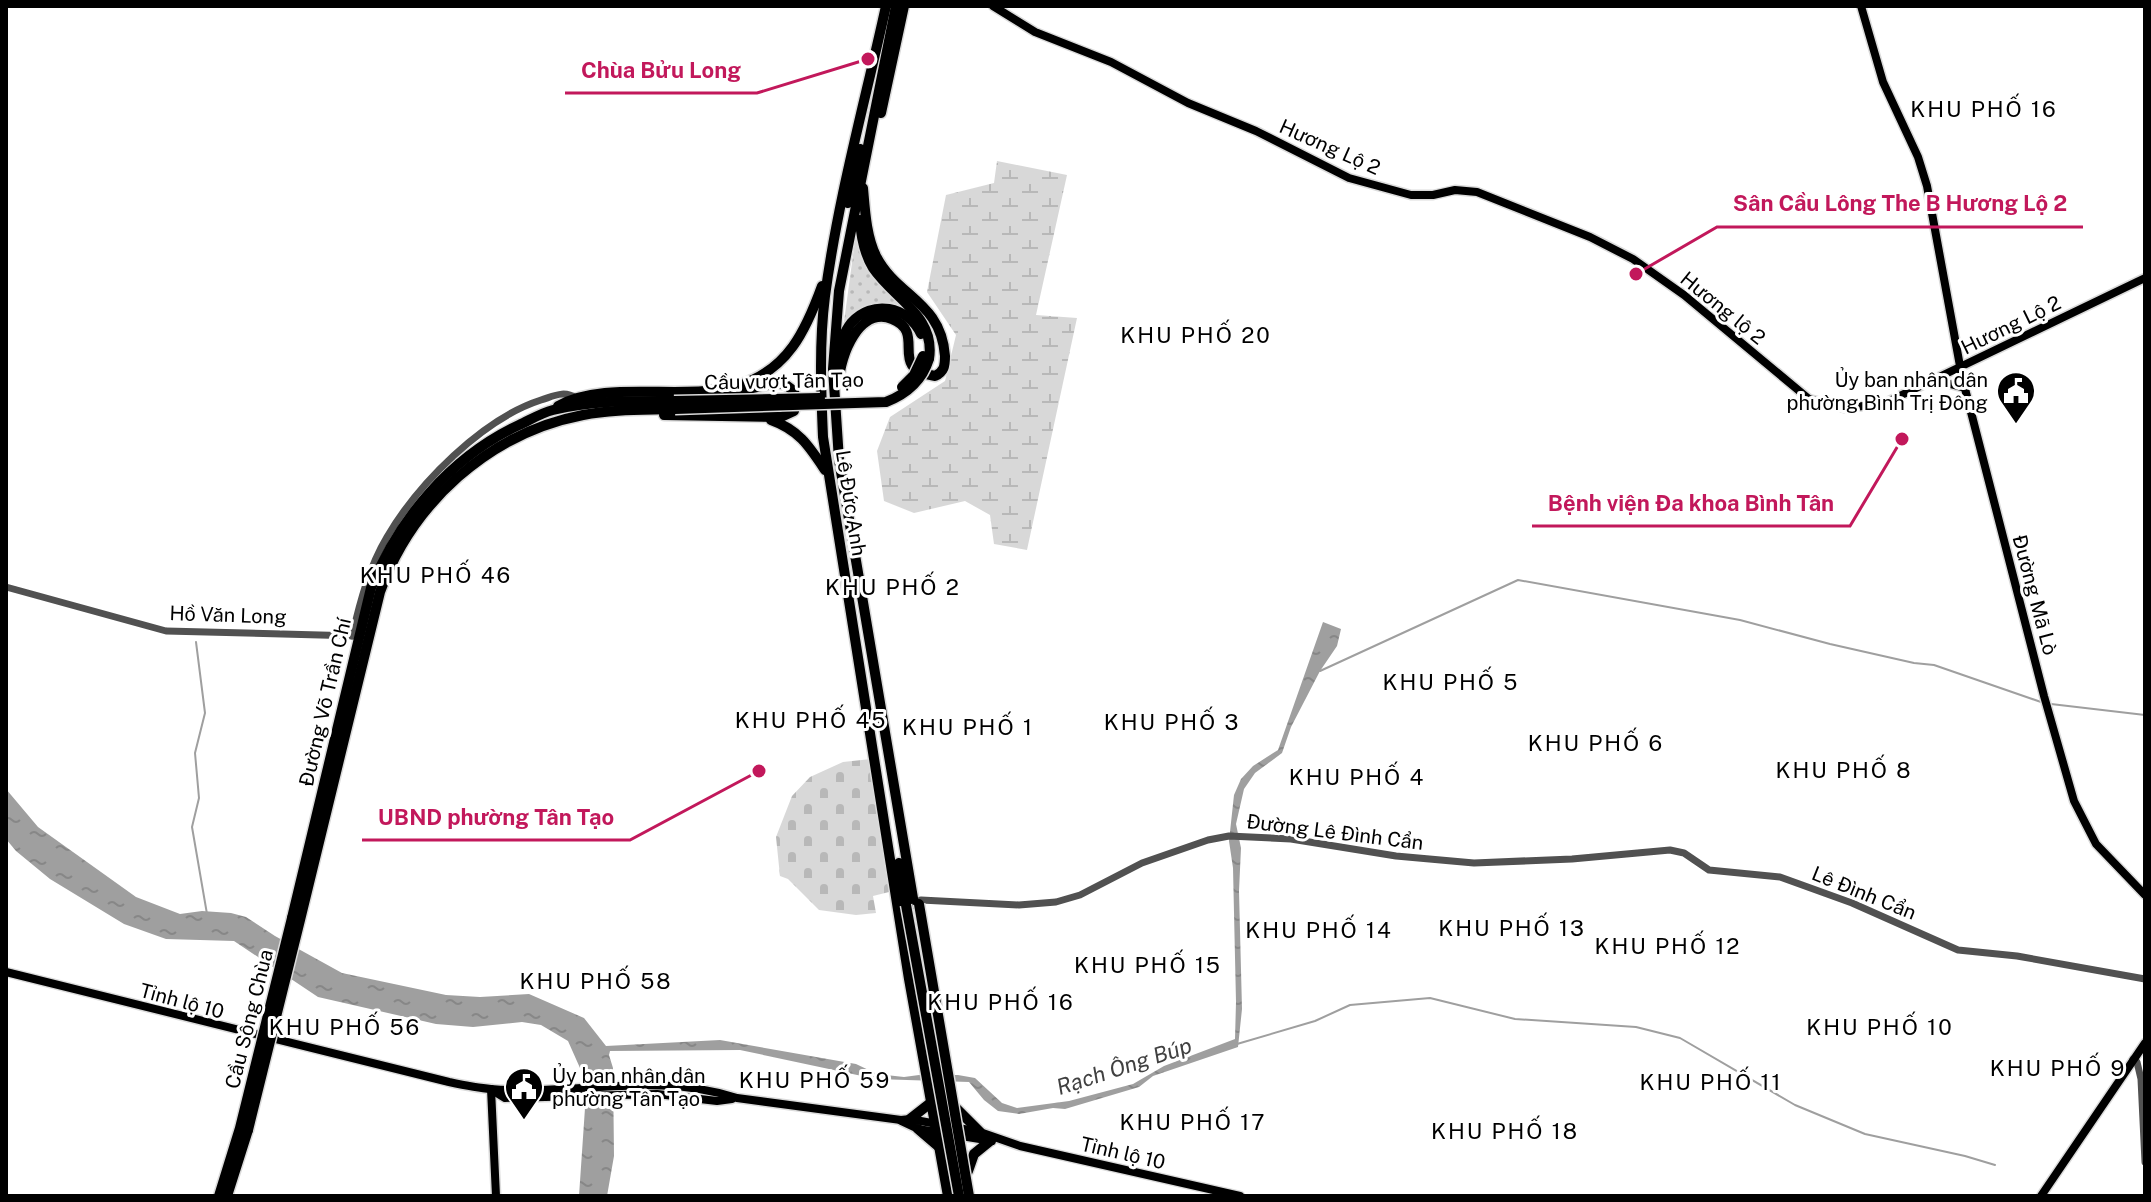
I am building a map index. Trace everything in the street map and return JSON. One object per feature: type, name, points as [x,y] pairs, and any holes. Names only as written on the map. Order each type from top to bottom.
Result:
[{"type":"highway","name":"Lê Đức Anh","points":[[836,247],[865,143],[891,6]]},
{"type":"highway","name":"Lê Đức Anh","points":[[891,6],[836,247],[825,354],[828,438],[896,846],[947,1049],[956,1104]]},
{"type":"highway","name":"Lê Đức Anh","points":[[841,460],[839,375],[855,333],[872,319],[891,318],[902,325],[907,333],[910,344],[908,359],[912,366],[930,376],[939,375],[943,370],[944,347],[935,320],[885,269],[873,248],[867,224],[862,171],[872,154],[904,6]]},
{"type":"highway","name":"Lê Đức Anh","points":[[865,143],[839,291],[833,369],[841,460],[900,793],[900,829],[922,1050],[948,1196]]},
{"type":"highway","points":[[675,405],[886,402],[915,384],[930,342],[924,324],[881,278],[867,256],[858,196]]},
{"type":"highway","points":[[710,391],[756,379],[789,353],[809,321],[836,247]]},
{"type":"highway","name":"Lê Đức Anh","points":[[830,267],[821,363],[827,474],[885,820],[909,897]]},
{"type":"highway","points":[[833,369],[849,327],[861,315],[876,309],[895,310],[913,321],[926,357]]},
{"type":"highway","points":[[855,333],[861,321],[876,309]]},
{"type":"highway","points":[[516,437],[618,417],[781,417],[794,411],[796,397],[791,388],[777,383],[738,391],[617,393],[576,398],[549,411]]},
{"type":"highway","name":"Đường Võ Trần Chí","points":[[296,919],[360,636],[380,566],[415,508],[480,446],[496,435],[549,411],[608,402],[675,405]]},
{"type":"highway","name":"Đường Võ Trần Chí","points":[[360,636],[388,571],[415,524],[469,467],[516,437],[551,423],[582,415],[675,405]]},
{"type":"highway","points":[[766,417],[803,437],[827,474]]},
{"type":"highway","points":[[885,820],[896,846]]},
{"type":"highway","points":[[909,897],[964,1196]]},
{"type":"highway","name":"Cầu Sông Chùa","points":[[244,1129],[296,919]]},
{"type":"highway","points":[[922,1050],[938,1052],[947,1049]]},
{"type":"highway","points":[[905,1120],[931,1101],[956,1104],[980,1132]]},
{"type":"highway","points":[[956,1104],[968,1172]]},
{"type":"highway","points":[[219,1196],[244,1129]]},
{"type":"highway","points":[[227,1196],[244,1129]]},
{"type":"highway","points":[[918,1129],[939,1147]]},
{"type":"highway","points":[[964,1196],[974,1154],[994,1141]]},
{"type":"highway","points":[[944,1178],[957,1170],[968,1172]]},
{"type":"main road","name":"Hương Lộ 2","points":[[993,6],[1035,32],[1111,62],[1188,103],[1256,131],[1349,178],[1411,195],[1466,189],[1477,192],[1603,243],[1662,278]]},
{"type":"main road","name":"Đường Mã Lò","points":[[1861,6],[1883,82],[1918,157],[1927,186],[1960,368],[2074,802],[2096,844],[2145,895]]},
{"type":"main road","name":"Hương lộ 2","points":[[1662,278],[1800,394]]},
{"type":"main road","name":"Hương Lộ 2","points":[[1800,394],[1837,408],[1867,408],[1883,404],[2145,278]]},
{"type":"main road","points":[[1935,380],[1965,388]]},
{"type":"main road","name":"Tỉnh lộ 10","points":[[6,972],[388,1069],[504,1094],[717,1096],[905,1120],[1240,1196]]},
{"type":"main road","points":[[2041,1196],[2145,1043]]},
{"type":"main road","points":[[491,1089],[496,1196]]},
{"type":"main road","name":"Tỉnh lộ 10","points":[[905,1120],[918,1129],[935,1128]]},
{"type":"main road","name":"Tỉnh lộ 10","points":[[961,1132],[980,1132],[994,1141]]},
{"type":"street","points":[[360,636],[376,557],[388,535],[440,470],[489,427],[520,408],[559,394],[576,398]]},
{"type":"street","name":"Hồ Văn Long","points":[[6,587],[166,631],[360,636]]},
{"type":"street","name":"Đường Lê Đình Cẩn","points":[[909,897],[1012,904],[1056,902],[1080,895],[1142,863],[1208,840],[1229,836],[1291,839],[1394,856],[1459,862],[1572,859]]},
{"type":"street","name":"Lê Đình Cẩn","points":[[1572,859],[1670,850],[1684,853],[1709,870],[1780,877],[1848,902],[1958,950],[2017,956],[2145,979]]},
{"type":"street","points":[[2133,1059],[2137,1062],[2141,1079],[2145,1162]]},
{"type":"green space","points":[[997,161],[1067,175],[1036,315],[1077,318],[1027,550],[994,544],[990,515],[965,501],[914,513],[884,501],[877,451],[890,417],[945,381],[956,335],[927,292],[946,195],[994,183]]},
{"type":"green space","points":[[856,233],[910,313],[904,311],[843,329]]},
{"type":"green space","points":[[871,759],[893,891],[873,896],[876,913],[856,915],[819,910],[788,879],[780,876],[776,837],[792,796],[810,777],[843,762]]},
{"type":"water","points":[[1323,622],[1341,629],[1337,646],[1320,671],[1291,727],[1282,753],[1255,773],[1244,789],[1236,824],[1241,848],[1242,1009],[1238,1047],[1153,1076],[1139,1087],[1065,1109],[1019,1114],[998,1111],[969,1082],[876,1079],[740,1050],[610,1051],[614,1156],[607,1196],[579,1196],[585,1108],[580,1068],[568,1041],[541,1025],[522,1022],[473,1027],[436,1024],[318,997],[234,941],[166,939],[124,924],[50,879],[6,839],[6,789],[38,827],[136,897],[180,914],[202,911],[246,917],[342,973],[446,995],[480,997],[529,994],[584,1018],[606,1046],[720,1040],[856,1064],[877,1074],[975,1078],[1002,1103],[1017,1108],[1069,1101],[1133,1084],[1164,1066],[1235,1039],[1233,868],[1229,841],[1234,795],[1241,779],[1253,766],[1278,750]]},
{"type":"waterway","points":[[1320,671],[1518,580],[1740,620],[1830,644],[1934,665],[2041,702]]},
{"type":"waterway","points":[[196,642],[205,713],[195,753],[199,798],[192,827],[207,914]]},
{"type":"waterway","points":[[2051,704],[2145,715]]},
{"type":"waterway","points":[[1237,1044],[1315,1021],[1350,1005],[1430,998],[1515,1019],[1636,1027],[1680,1038],[1795,1105],[1865,1134],[1995,1165]]},
{"type":"place","name":"Chùa Bửu Long","points":[[868,59]]},
{"type":"place","name":"Sân Cầu Lông The B Hương Lộ 2","points":[[1636,274]]},
{"type":"place","name":"Ủy ban nhân dân phường Bình Trị Đông","points":[[2016,425]]},
{"type":"place","name":"Bệnh viện Đa khoa Bình Tân","points":[[1902,439]]},
{"type":"place","name":"UBND phường Tân Tạo","points":[[759,771]]},
{"type":"place","name":"Ủy ban nhân dân phường Tân Tạo","points":[[524,1121]]},
{"type":"district","name":"KHU PHỐ 16","points":[[1984,109]]},
{"type":"district","name":"KHU PHỐ 20","points":[[1196,335]]},
{"type":"district","name":"KHU PHỐ 46","points":[[436,575]]},
{"type":"district","name":"KHU PHỐ 2","points":[[893,587]]},
{"type":"district","name":"KHU PHỐ 5","points":[[1451,682]]},
{"type":"district","name":"KHU PHỐ 45","points":[[811,720]]},
{"type":"district","name":"KHU PHỐ 3","points":[[1172,722]]},
{"type":"district","name":"KHU PHỐ 1","points":[[968,727]]},
{"type":"district","name":"KHU PHỐ 6","points":[[1596,743]]},
{"type":"district","name":"KHU PHỐ 8","points":[[1844,770]]},
{"type":"district","name":"KHU PHỐ 4","points":[[1357,777]]},
{"type":"district","name":"KHU PHỐ 13","points":[[1512,928]]},
{"type":"district","name":"KHU PHỐ 14","points":[[1319,930]]},
{"type":"district","name":"KHU PHỐ 12","points":[[1668,946]]},
{"type":"district","name":"KHU PHỐ 15","points":[[1148,965]]},
{"type":"district","name":"KHU PHỐ 58","points":[[596,981]]},
{"type":"district","name":"KHU PHỐ 16","points":[[1001,1002]]},
{"type":"district","name":"KHU PHỐ 56","points":[[345,1027]]},
{"type":"district","name":"KHU PHỐ 10","points":[[1880,1027]]},
{"type":"district","name":"KHU PHỐ 9","points":[[2058,1068]]},
{"type":"district","name":"KHU PHỐ 59","points":[[815,1080]]},
{"type":"district","name":"KHU PHỐ 11","points":[[1711,1082]]},
{"type":"district","name":"KHU PHỐ 17","points":[[1193,1122]]},
{"type":"district","name":"KHU PHỐ 18","points":[[1505,1131]]},
{"type":"water label","name":"Rạch Ông Búp","points":[[1124,1066]]}]
